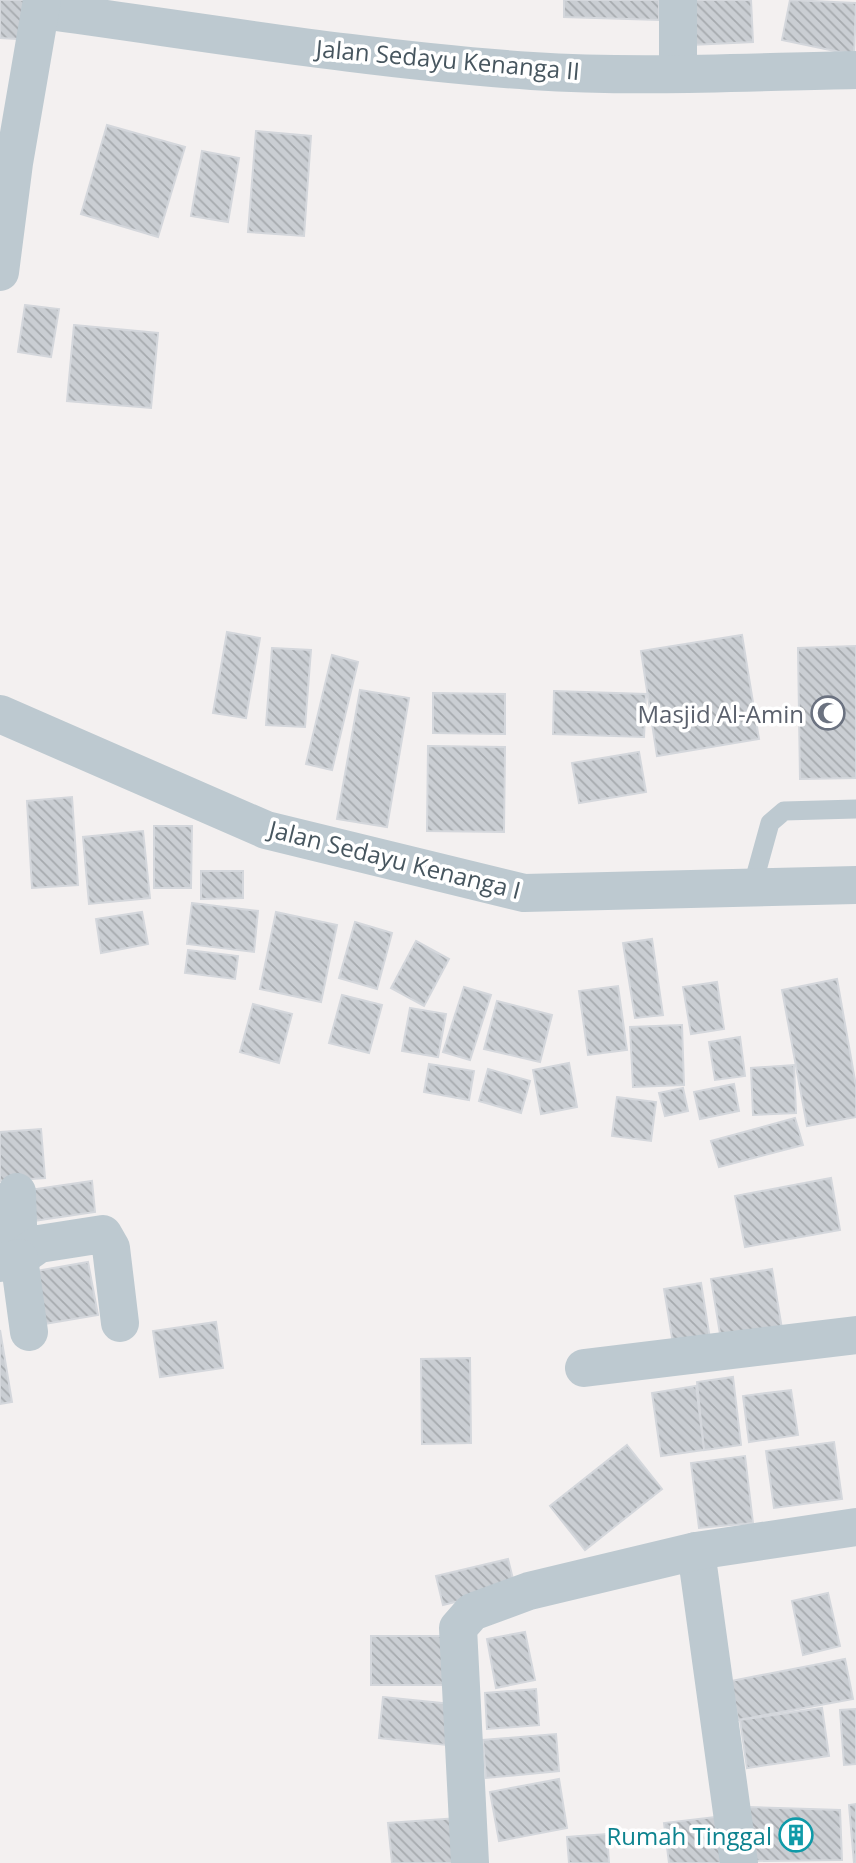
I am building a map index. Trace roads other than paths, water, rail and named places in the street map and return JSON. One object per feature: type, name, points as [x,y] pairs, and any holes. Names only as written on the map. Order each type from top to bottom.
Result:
[{"type":"street","points":[[678,0],[678,73]]},
{"type":"street","points":[[0,272],[14,163],[42,5]]},
{"type":"street","name":"Jalan Sedayu Kenanga II","points":[[42,5],[446,63],[533,71],[678,73],[856,70]]},
{"type":"street","name":"Jalan Sedayu Kenanga I","points":[[0,714],[266,830],[524,893],[856,886]]},
{"type":"street","points":[[18,1192],[10,1261],[29,1332]]},
{"type":"street","points":[[10,1261],[39,1244],[103,1234],[111,1248],[120,1323]]},
{"type":"street","points":[[584,1368],[856,1335]]},
{"type":"street","points":[[471,1863],[458,1628],[472,1612],[516,1595],[696,1551],[856,1527]]},
{"type":"street","points":[[696,1551],[739,1863]]},
{"type":"lane","points":[[752,888],[770,823],[776,816],[784,811],[856,808]]},
{"type":"place","name":"Masjid Al-Amin","points":[[828,713]]},
{"type":"place","name":"Rumah Tinggal","points":[[796,1835]]}]
